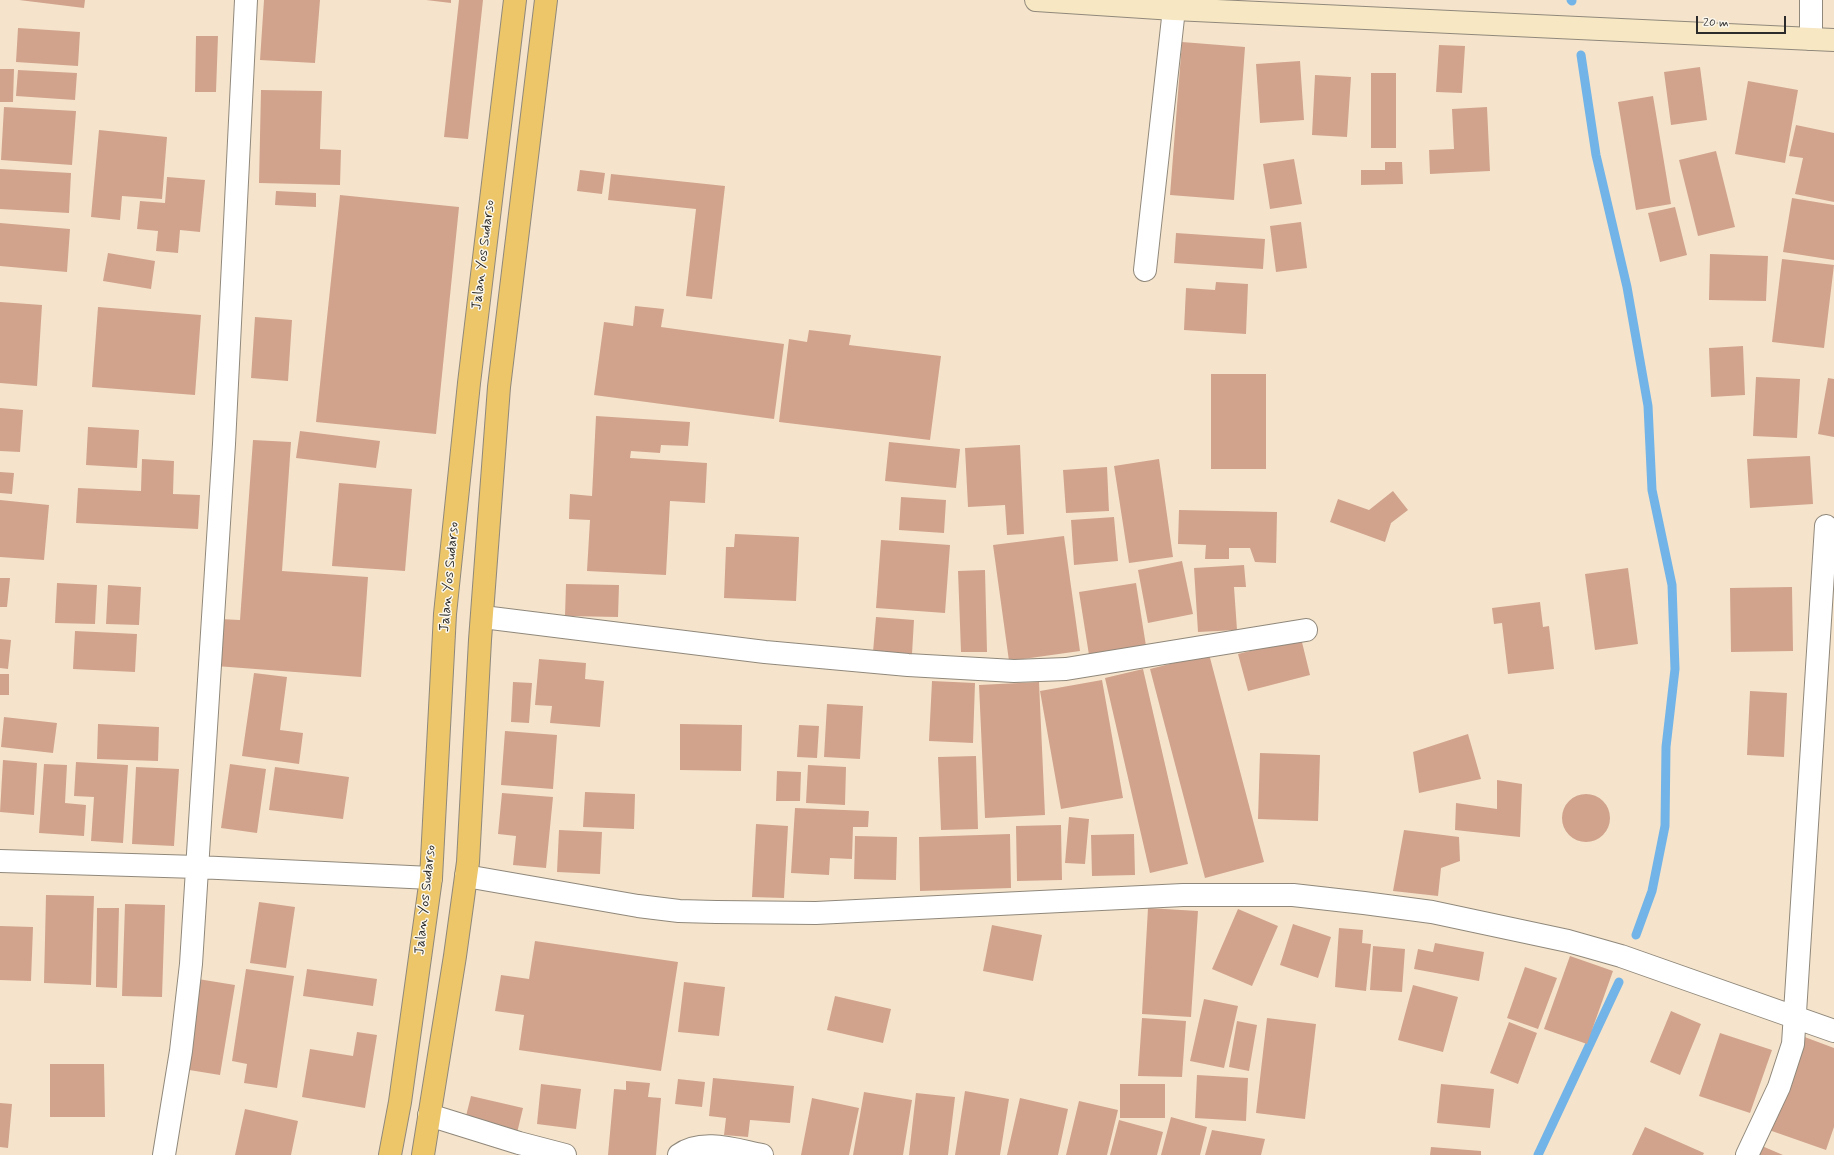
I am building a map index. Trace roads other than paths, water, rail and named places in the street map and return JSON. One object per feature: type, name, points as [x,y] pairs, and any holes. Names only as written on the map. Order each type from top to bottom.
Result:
[{"type":"highway","name":"Jalan Yos Sudarso","points":[[390,1155],[400,1102],[431,878],[445,614],[469,383],[515,0]]},
{"type":"highway","points":[[423,1155],[455,956],[466,876],[499,387],[546,0]]},
{"type":"main road","points":[[1036,0],[1174,9],[1834,40]]},
{"type":"street","points":[[164,1155],[181,1051],[191,964],[224,452],[246,0]]},
{"type":"street","points":[[1811,0],[1811,39]]},
{"type":"street","points":[[1145,270],[1174,9]]},
{"type":"street","points":[[1747,1155],[1779,1087],[1793,1044],[1826,526]]},
{"type":"street","points":[[483,617],[765,652],[908,665],[1014,671],[1066,668],[1306,630]]},
{"type":"street","points":[[0,861],[197,867],[431,878]]},
{"type":"street","points":[[466,876],[638,906],[716,912],[816,912],[1183,895],[1293,895],[1364,902],[1432,912],[1568,941],[1621,956],[1834,1031]]},
{"type":"street","points":[[429,1115],[519,1143],[565,1155]]},
{"type":"street","points":[[679,1155],[688,1148],[701,1146],[762,1155]]},
{"type":"waterway","points":[[1581,55],[1596,155],[1627,287],[1648,406],[1652,490],[1672,585],[1675,669],[1666,747],[1665,826],[1652,891],[1636,935]]},
{"type":"waterway","points":[[1538,1155],[1619,982]]}]
